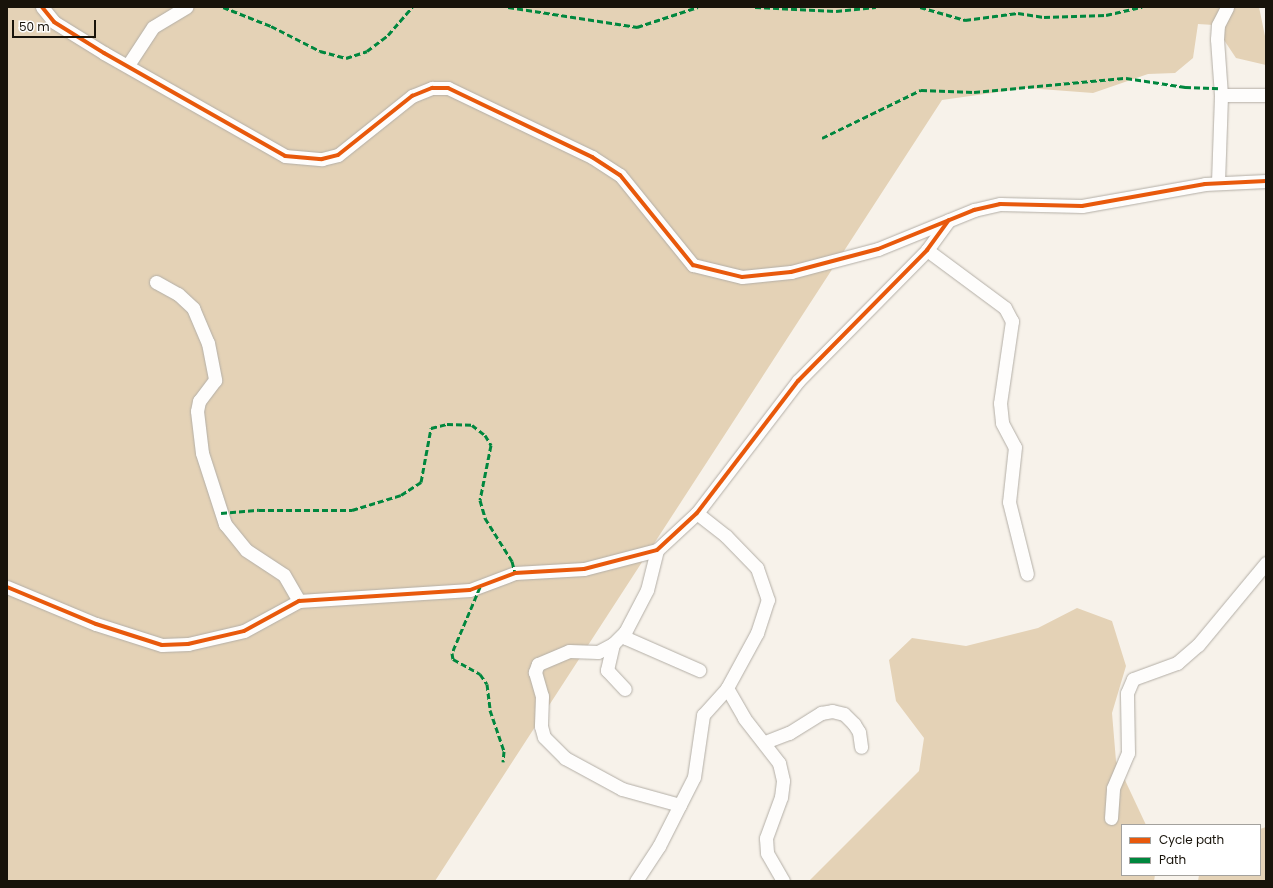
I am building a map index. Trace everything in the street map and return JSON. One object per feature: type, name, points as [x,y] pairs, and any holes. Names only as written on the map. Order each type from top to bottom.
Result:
[{"type":"street","points":[[42,7],[54,22],[256,142],[285,156],[322,159],[338,154],[412,96],[432,88],[448,88],[592,157],[620,175],[693,265],[742,277],[792,272],[878,249],[974,210],[1000,204],[1082,206],[1218,182],[1266,181]]},
{"type":"street","points":[[128,65],[154,28],[186,7]]},
{"type":"street","points":[[1218,182],[1222,145],[1222,95],[1218,32],[1228,7]]},
{"type":"street","points":[[1222,95],[1266,95]]},
{"type":"street","points":[[7,587],[96,624],[162,645],[188,644],[244,631],[299,601],[470,590],[515,573],[584,568],[657,550],[697,513],[798,381],[927,250],[950,220]]},
{"type":"street","points":[[927,250],[1005,308],[1012,321],[1000,402],[1002,424],[1015,447],[1009,502],[1027,574]]},
{"type":"street","points":[[156,282],[178,294],[193,308],[208,343],[215,380],[199,401],[197,411],[202,453],[224,524],[246,550],[284,574],[299,601]]},
{"type":"street","points":[[636,881],[680,805],[694,777],[703,715],[727,688],[758,633],[768,600],[757,568],[726,536],[697,513]]},
{"type":"street","points":[[657,550],[647,590],[625,632],[613,644],[598,652],[569,651],[538,664],[535,672],[542,696],[541,726],[544,737],[565,758],[622,789],[680,805]]},
{"type":"street","points":[[1110,818],[1113,788],[1128,753],[1127,692],[1133,679],[1177,663],[1198,645],[1266,564]]},
{"type":"street","points":[[625,632],[626,638],[632,642],[699,670]]},
{"type":"street","points":[[613,644],[607,670],[626,689]]},
{"type":"street","points":[[727,688],[744,718],[765,742],[779,763],[783,781],[781,797],[766,838],[766,853],[783,881]]},
{"type":"street","points":[[765,742],[788,733],[821,713],[832,711],[844,714],[854,724],[859,732],[861,747]]},
{"type":"shaded area","points":[[7,7],[1259,7],[1266,41],[1266,65],[1236,58],[1214,25],[1198,24],[1193,58],[1175,73],[1148,74],[1093,93],[1027,88],[942,100],[435,881],[7,881]]},
{"type":"shaded area","points":[[1077,608],[1112,621],[1126,666],[1112,713],[1116,761],[1146,824],[1121,824],[1121,876],[1155,876],[1154,881],[809,881],[919,771],[924,738],[896,701],[889,660],[912,638],[966,646],[1038,628]]},
{"type":"shaded area","points":[[1266,827],[1266,881],[1198,881],[1199,876],[1261,876],[1261,829]]},
{"type":"marked path","points":[[223,7],[271,26],[320,51],[346,58],[367,51],[388,35],[412,7]]},
{"type":"marked path","points":[[508,7],[637,27],[698,7]]},
{"type":"marked path","points":[[755,7],[836,11],[876,7]]},
{"type":"marked path","points":[[920,7],[965,20],[1018,13],[1044,17],[1106,15],[1142,7]]},
{"type":"marked path","points":[[822,138],[921,90],[974,92],[1126,78],[1185,87],[1220,88]]},
{"type":"marked path","points":[[221,513],[259,510],[352,510],[401,495],[421,482],[431,428],[447,424],[472,425],[485,435],[491,445],[480,500],[485,518],[512,561],[515,573]]},
{"type":"marked path","points":[[480,587],[452,653],[453,659],[480,674],[487,684],[490,710],[504,751],[503,762]]},
{"type":"cycle path","points":[[42,7],[54,22],[104,53],[285,156],[322,159],[338,155],[412,96],[432,88],[448,88],[592,157],[620,175],[693,265],[742,277],[791,272],[878,249],[974,210],[1000,204],[1082,206],[1205,184],[1266,181]]},
{"type":"cycle path","points":[[7,587],[96,624],[162,645],[188,644],[244,631],[299,601],[470,590],[515,573],[584,569],[657,550],[697,513],[798,381],[927,250],[949,220]]}]
